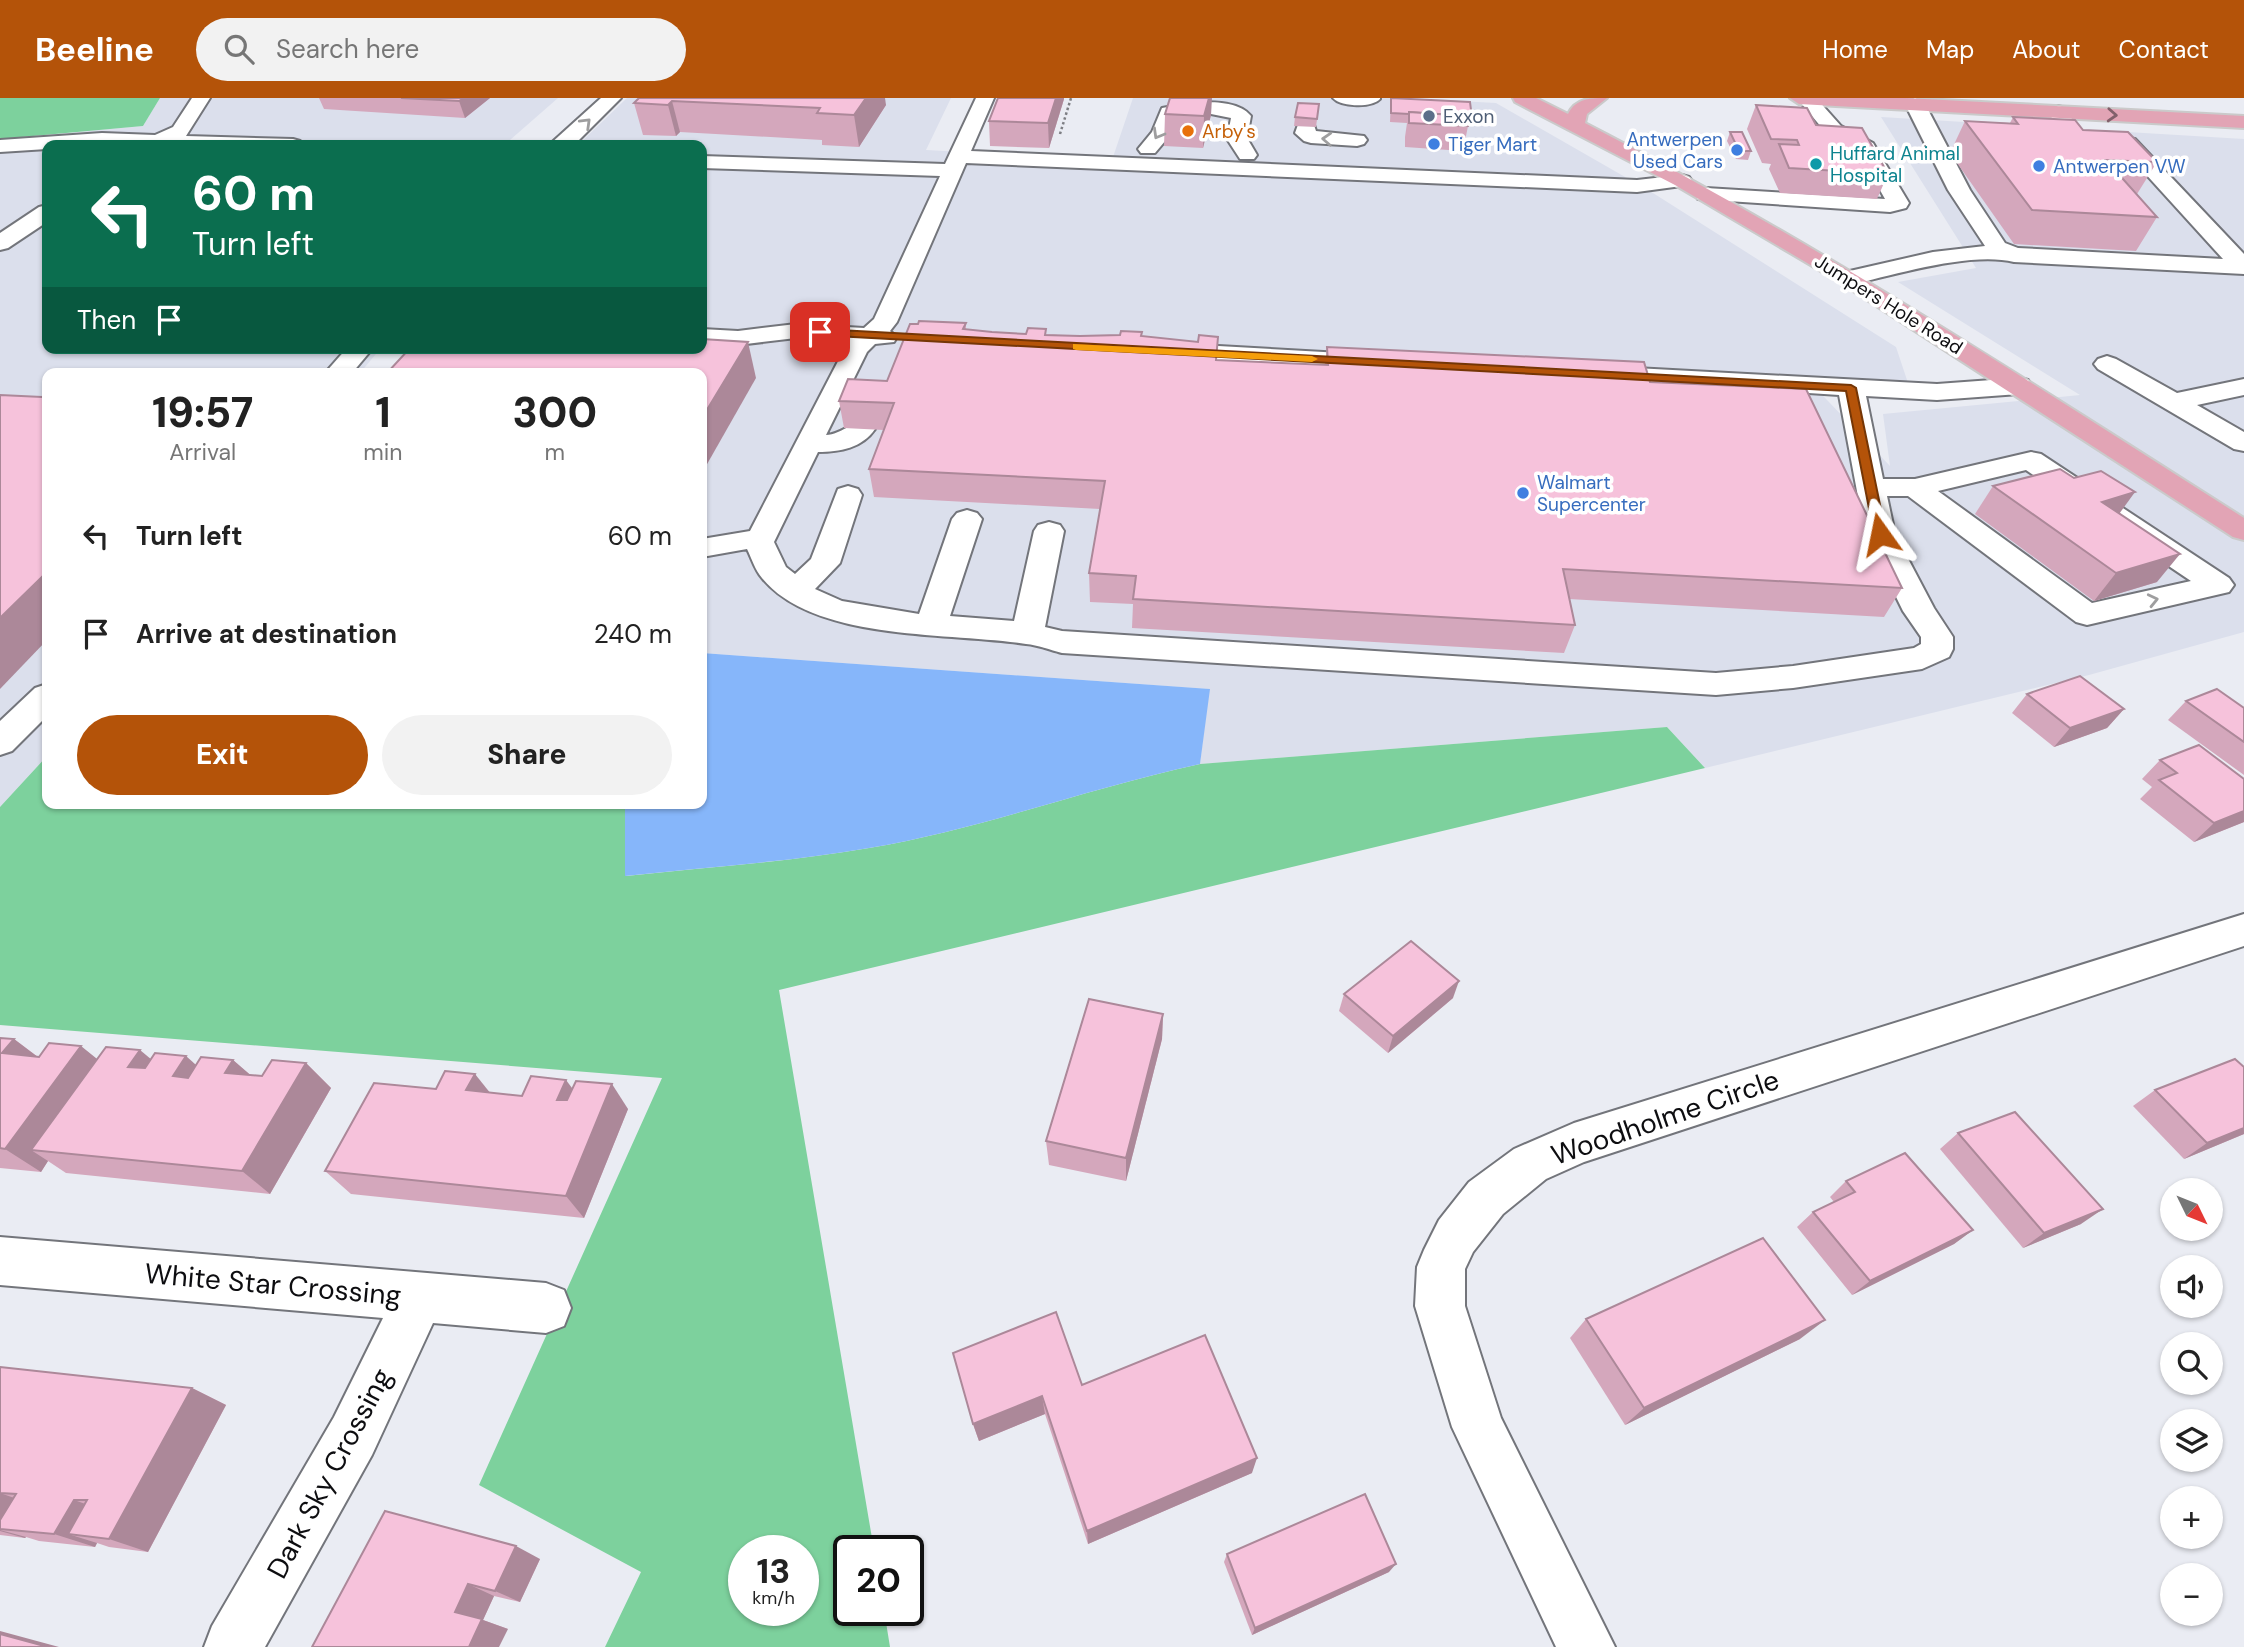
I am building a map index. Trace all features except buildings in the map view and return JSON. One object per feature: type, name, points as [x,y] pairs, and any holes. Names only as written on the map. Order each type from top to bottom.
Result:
[{"type":"main road","name":"Jumpers Hole Road","points":[[1522,98],[1706,194],[1850,278],[2244,531]]},
{"type":"main road","points":[[1575,125],[1578,112],[1598,98]]},
{"type":"main road","points":[[1800,98],[2244,122]]},
{"type":"street","points":[[87,140],[180,131],[201,98]]},
{"type":"street","points":[[539,140],[584,98]]},
{"type":"street","points":[[568,140],[612,98]]},
{"type":"street","points":[[985,98],[885,322],[856,348],[850,393],[810,443],[760,538],[763,560],[775,577],[824,606],[857,616],[1027,633],[1076,643],[1716,684],[1793,677],[1922,658],[1937,649],[1937,638],[1919,611],[1880,534],[1851,388]]},
{"type":"street","points":[[1342,98],[1371,99]]},
{"type":"street","points":[[1706,194],[1890,206],[1898,203],[1866,147],[1834,130],[1807,98]]},
{"type":"street","points":[[1915,104],[1966,201],[1997,248],[2014,255],[2242,267],[2128,143],[2048,137]]},
{"type":"street","points":[[1148,149],[1161,134],[1169,112],[1180,108],[1202,108],[1238,113],[1241,120],[1237,139],[1247,155]]},
{"type":"street","points":[[2058,112],[2075,138]]},
{"type":"street","points":[[1306,127],[1305,133],[1311,138],[1356,140]]},
{"type":"street","points":[[1928,133],[1954,134]]},
{"type":"street","points":[[156,135],[224,140]]},
{"type":"street","points":[[0,146],[42,143]]},
{"type":"street","points":[[707,162],[955,164],[1614,183],[1637,186],[1682,181]]},
{"type":"street","points":[[1614,183],[1662,171]]},
{"type":"street","points":[[0,243],[42,215]]},
{"type":"street","points":[[1850,278],[1933,259],[2007,251]]},
{"type":"street","points":[[707,336],[738,338],[796,331],[910,338]]},
{"type":"street","points":[[1140,350],[1397,364]]},
{"type":"street","points":[[343,368],[355,354]]},
{"type":"street","points":[[2107,364],[2244,443]]},
{"type":"street","points":[[1568,373],[1937,392],[2019,386]]},
{"type":"street","points":[[2172,402],[2244,387]]},
{"type":"street","points":[[810,443],[844,441],[854,437],[861,429]]},
{"type":"street","points":[[1871,487],[1915,488],[2031,460],[2218,585],[2087,615],[1915,488]]},
{"type":"street","points":[[795,591],[825,563],[848,495]]},
{"type":"street","points":[[931,624],[967,519]]},
{"type":"street","points":[[1027,633],[1049,531]]},
{"type":"street","points":[[707,547],[760,538]]},
{"type":"street","points":[[0,742],[42,701]]},
{"type":"street","name":"Woodholme Circle","points":[[1586,1647],[1478,1427],[1440,1306],[1441,1267],[1456,1236],[1486,1198],[1530,1164],[1574,1144],[2244,930]]},
{"type":"street","name":"White Star Crossing","points":[[0,1261],[546,1308]]},
{"type":"street","name":"Dark Sky Crossing","points":[[233,1647],[353,1436],[420,1296]]},
{"type":"shaded area","points":[[160,98],[558,98],[510,140],[42,140],[42,354],[376,354],[364,368],[42,368],[42,761],[0,807],[0,139],[143,126]]},
{"type":"shaded area","points":[[627,98],[951,98],[926,150],[1112,160],[1133,98],[1403,98],[1496,103],[1653,193],[1896,347],[1908,383],[1807,379],[1890,466],[1883,414],[2080,395],[1898,282],[1976,268],[1881,117],[2244,139],[2244,632],[2089,675],[1705,768],[1667,727],[1200,764],[1209,689],[707,653],[707,368],[452,368],[627,354],[707,354],[707,140],[583,140]]},
{"type":"green space","points":[[0,98],[160,98],[143,126],[0,139]]},
{"type":"green space","points":[[1667,727],[1705,768],[779,990],[871,1535],[833,1535],[833,1626],[887,1626],[890,1647],[605,1647],[641,1572],[479,1485],[662,1078],[0,1025],[0,807],[42,761],[42,809],[625,809],[626,876],[869,848],[952,830],[1200,764]]},
{"type":"water","points":[[707,653],[1210,689],[1200,764],[911,840],[809,857],[625,876],[625,809],[707,809]]},
{"type":"slow traffic","points":[[1076,347],[1312,359]]},
{"type":"place","name":"Exxon","points":[[1429,116]]},
{"type":"place","name":"Arby's","points":[[1188,131]]},
{"type":"place","name":"Tiger Mart","points":[[1434,144]]},
{"type":"place","name":"Antwerpen Used Cars","points":[[1737,150]]},
{"type":"place","name":"Huffard Animal Hospital","points":[[1816,164]]},
{"type":"place","name":"Antwerpen VW","points":[[2039,166]]},
{"type":"place","name":"Walmart Supercenter","points":[[1523,493]]},
{"type":"route","points":[[820,332],[1851,388],[1880,534]]}]
